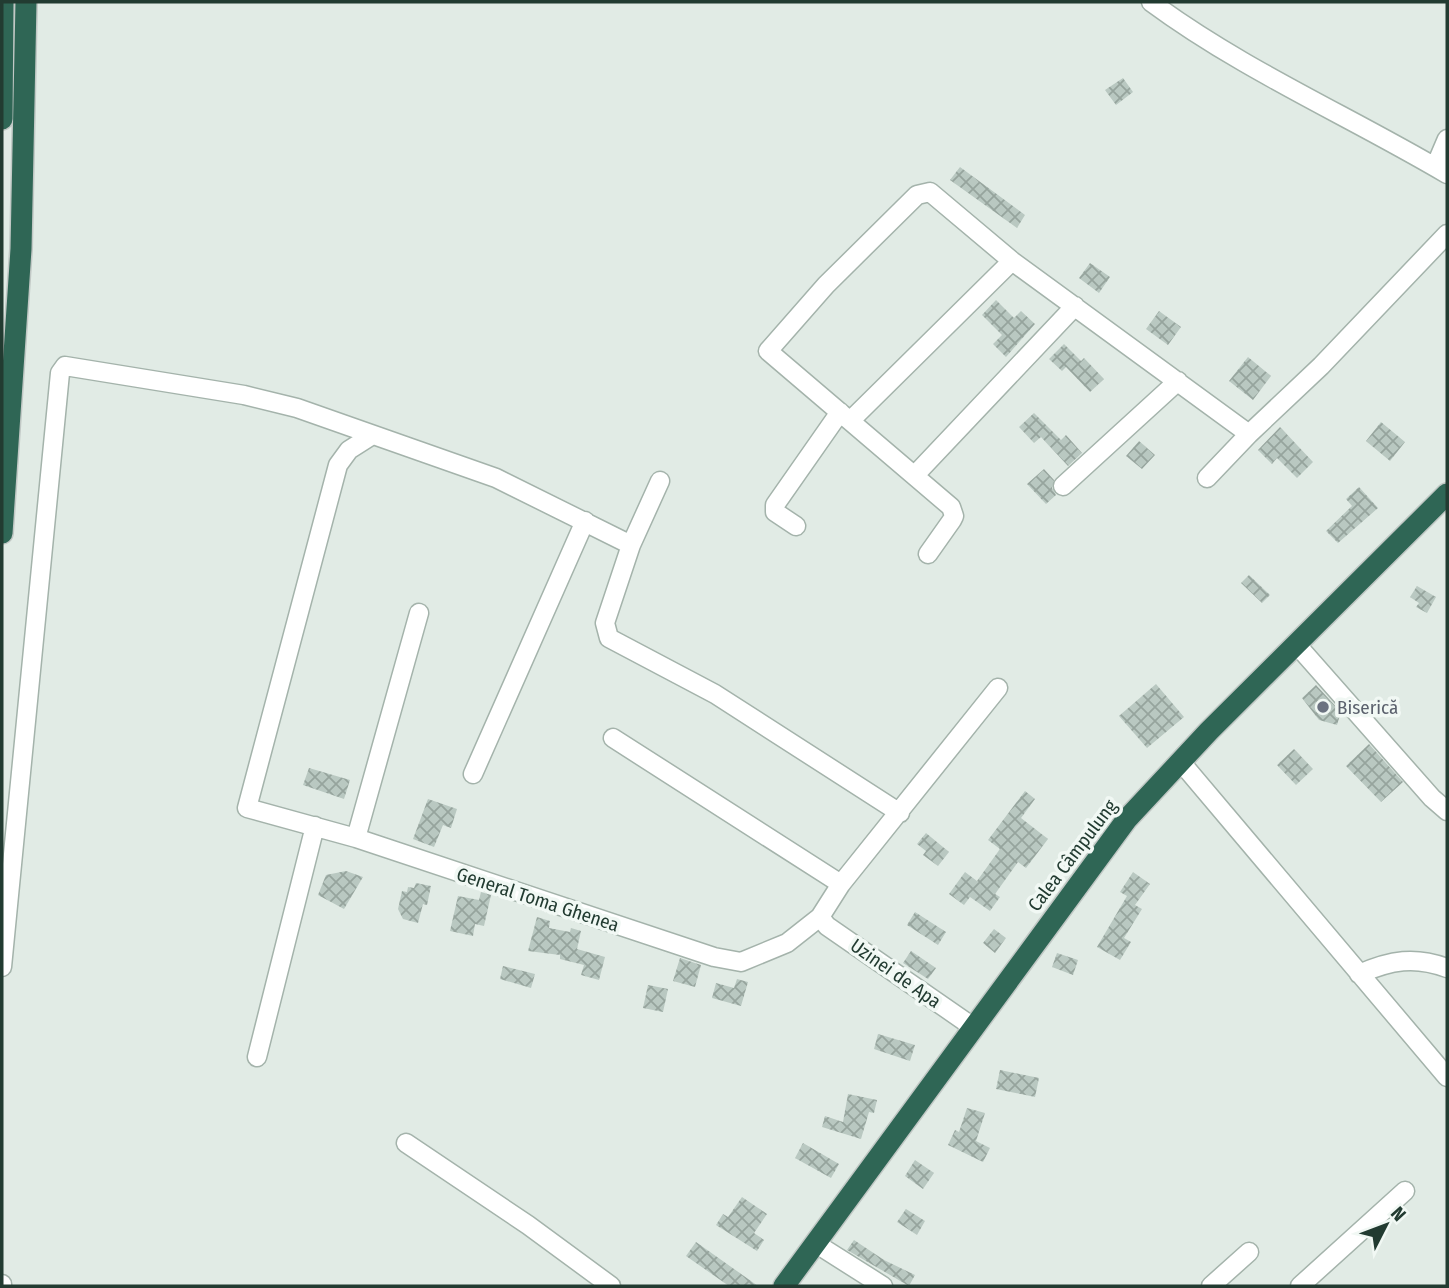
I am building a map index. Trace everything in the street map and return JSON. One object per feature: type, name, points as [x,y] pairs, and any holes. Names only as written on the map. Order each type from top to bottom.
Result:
[{"type":"highway","points":[[2,119],[3,2]]},
{"type":"highway","points":[[2,533],[19,296],[26,2]]},
{"type":"highway","name":"Calea Câmpulung","points":[[784,1286],[1110,840],[1180,761],[1447,494]]},
{"type":"street","points":[[1151,2],[1263,74],[1441,171],[1447,139]]},
{"type":"street","points":[[928,554],[952,520],[954,511],[768,351],[826,285],[917,195],[930,192],[1012,261],[1249,434]]},
{"type":"street","points":[[1207,478],[1357,330],[1447,234]]},
{"type":"street","points":[[796,526],[775,512],[775,505],[845,416],[1012,261]]},
{"type":"street","points":[[915,475],[1075,306]]},
{"type":"street","points":[[2,967],[60,373],[65,366],[74,365],[244,395],[297,408],[496,478],[632,545]]},
{"type":"street","points":[[1063,486],[1178,381]]},
{"type":"street","name":"General Toma Ghenea","points":[[371,436],[349,450],[338,464],[247,808],[315,825],[702,953],[741,962],[787,943],[820,917],[841,884],[998,688]]},
{"type":"street","points":[[660,481],[632,545],[605,623],[609,639],[715,694],[900,813]]},
{"type":"street","points":[[473,774],[585,521]]},
{"type":"street","points":[[356,838],[419,613]]},
{"type":"street","points":[[1297,645],[1432,798],[1447,811]]},
{"type":"street","points":[[613,737],[841,884]]},
{"type":"street","points":[[1180,761],[1447,1077]]},
{"type":"street","points":[[257,1057],[315,825]]},
{"type":"street","name":"Uzinei de Apa","points":[[820,917],[827,926],[973,1027]]},
{"type":"street","points":[[1359,974],[1384,963],[1404,959],[1427,961],[1447,968]]},
{"type":"street","points":[[406,1143],[528,1225],[611,1286]]},
{"type":"street","points":[[1300,1286],[1405,1191]]},
{"type":"street","points":[[815,1243],[883,1286]]},
{"type":"street","points":[[1211,1286],[1249,1252]]},
{"type":"building","points":[[1123,78],[1133,92],[1116,105],[1105,90]]},
{"type":"building","points":[[960,167],[1025,215],[1017,228],[950,180]]},
{"type":"building","points":[[1090,263],[1110,277],[1099,293],[1079,278]]},
{"type":"building","points":[[996,300],[1014,318],[1021,311],[1035,324],[1006,357],[993,344],[1002,335],[982,315]]},
{"type":"building","points":[[1159,311],[1181,327],[1168,345],[1146,329]]},
{"type":"building","points":[[1064,344],[1081,361],[1084,358],[1104,379],[1090,392],[1066,367],[1062,371],[1049,359]]},
{"type":"building","points":[[1248,357],[1271,376],[1253,400],[1229,381]]},
{"type":"building","points":[[1034,413],[1061,440],[1066,435],[1082,453],[1068,466],[1041,437],[1034,443],[1019,427]]},
{"type":"building","points":[[1381,422],[1405,442],[1390,461],[1366,441]]},
{"type":"building","points":[[1280,427],[1313,462],[1297,478],[1277,458],[1272,464],[1258,450]]},
{"type":"building","points":[[1139,441],[1155,455],[1142,469],[1126,456]]},
{"type":"building","points":[[1044,469],[1054,480],[1052,488],[1056,495],[1046,504],[1027,484]]},
{"type":"building","points":[[1359,487],[1378,508],[1338,543],[1326,531],[1352,506],[1346,499]]},
{"type":"building","points":[[1249,575],[1270,595],[1262,603],[1241,583]]},
{"type":"building","points":[[1417,586],[1436,597],[1427,613],[1416,607],[1419,603],[1410,597]]},
{"type":"building","points":[[1156,684],[1184,717],[1147,748],[1119,716]]},
{"type":"building","points":[[1316,685],[1341,712],[1337,725],[1319,720],[1302,698]]},
{"type":"building","points":[[1369,744],[1403,782],[1381,802],[1346,766]]},
{"type":"building","points":[[1294,749],[1313,769],[1296,785],[1277,765]]},
{"type":"building","points":[[309,768],[350,780],[344,799],[303,785]]},
{"type":"building","points":[[1025,791],[1035,799],[1021,818],[1048,839],[1026,868],[1018,862],[995,894],[1000,897],[990,911],[970,897],[964,905],[949,894],[965,872],[977,881],[1000,849],[988,840]]},
{"type":"building","points":[[428,799],[457,809],[451,828],[443,825],[434,847],[413,839]]},
{"type":"building","points":[[926,833],[949,852],[938,866],[923,855],[926,851],[917,844]]},
{"type":"building","points":[[346,871],[363,877],[344,909],[318,895],[326,875]]},
{"type":"building","points":[[1133,872],[1150,884],[1135,905],[1142,909],[1124,938],[1131,942],[1120,960],[1097,947],[1127,896],[1120,892]]},
{"type":"building","points":[[416,883],[431,886],[427,905],[423,904],[418,923],[403,919],[398,909],[402,891],[407,892],[408,887],[414,888]]},
{"type":"building","points":[[481,892],[491,895],[484,926],[475,924],[473,936],[450,931],[458,896],[479,900]]},
{"type":"building","points":[[915,912],[946,932],[938,945],[907,925]]},
{"type":"building","points":[[537,917],[550,921],[549,928],[581,931],[577,949],[605,957],[599,980],[581,975],[584,965],[560,959],[560,955],[528,951]]},
{"type":"building","points":[[994,929],[1006,938],[995,953],[983,943]]},
{"type":"building","points":[[911,951],[936,968],[928,979],[903,963]]},
{"type":"building","points":[[1057,953],[1078,960],[1073,975],[1052,967]]},
{"type":"building","points":[[680,958],[701,965],[695,987],[673,981]]},
{"type":"building","points":[[503,966],[535,974],[531,988],[500,979]]},
{"type":"building","points":[[737,979],[748,982],[741,1006],[712,998],[716,983],[734,988]]},
{"type":"building","points":[[648,985],[668,989],[663,1012],[643,1008]]},
{"type":"building","points":[[878,1034],[915,1045],[910,1061],[874,1049]]},
{"type":"building","points":[[1000,1070],[1039,1078],[1035,1097],[996,1089]]},
{"type":"building","points":[[848,1094],[877,1100],[874,1113],[869,1112],[861,1139],[822,1127],[825,1116],[843,1122]]},
{"type":"building","points":[[967,1108],[985,1113],[976,1141],[990,1148],[983,1162],[948,1145],[955,1130],[959,1132]]},
{"type":"building","points":[[803,1143],[839,1164],[831,1178],[795,1158]]},
{"type":"building","points":[[915,1160],[934,1173],[923,1189],[905,1176]]},
{"type":"building","points":[[742,1197],[767,1214],[754,1233],[764,1240],[757,1251],[716,1225],[723,1214],[728,1217]]},
{"type":"building","points":[[906,1209],[925,1221],[917,1235],[897,1222]]},
{"type":"building","points":[[854,1240],[884,1260],[915,1275],[909,1286],[847,1250]]},
{"type":"building","points":[[696,1242],[758,1286],[729,1286],[686,1256]]},
{"type":"place","name":"Biserică","points":[[1323,707]]}]
